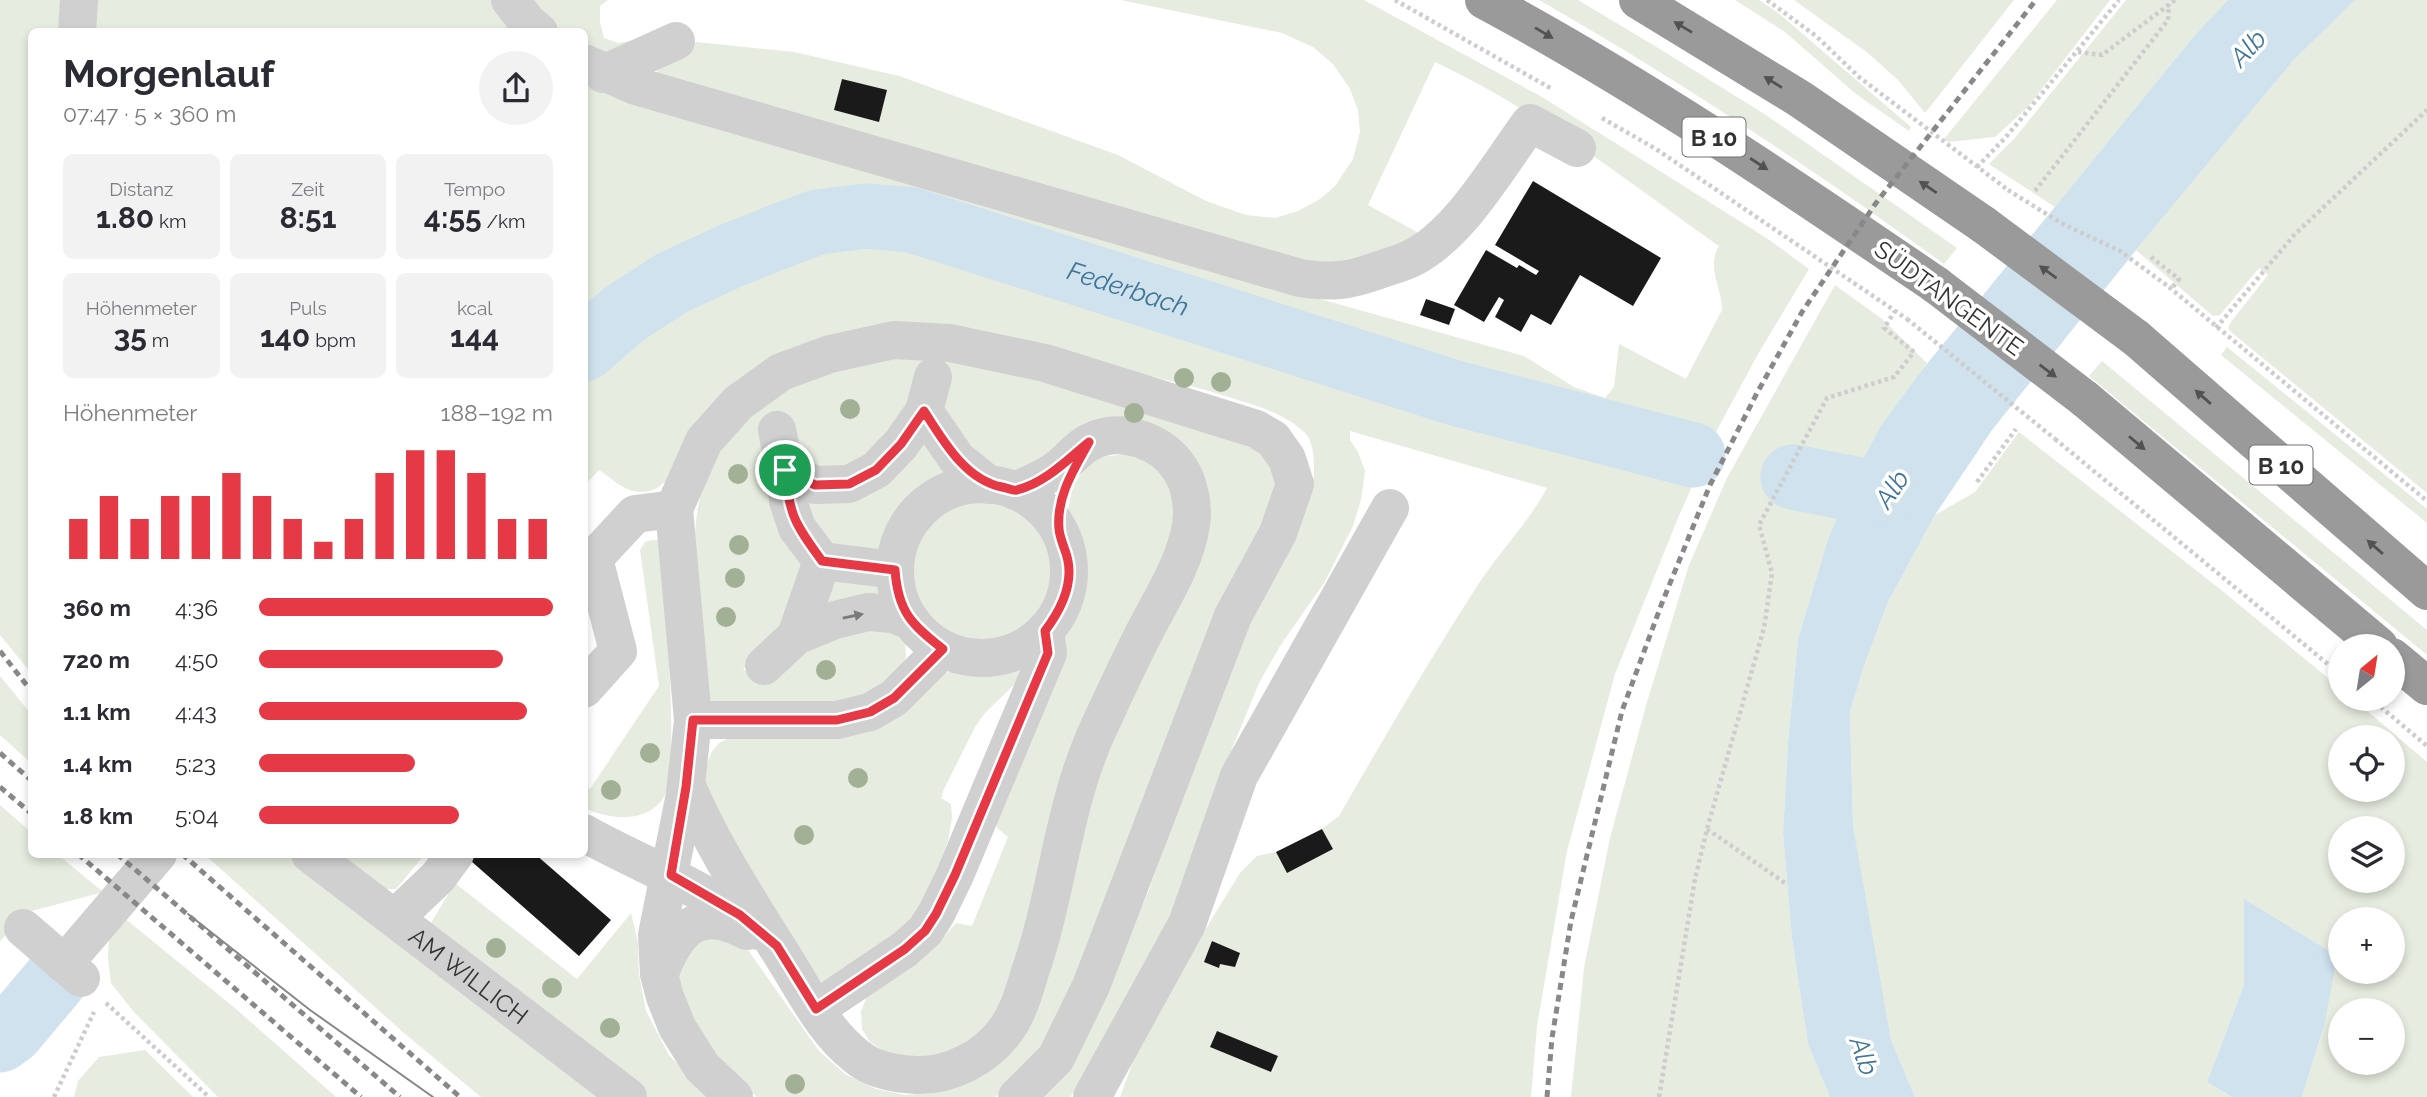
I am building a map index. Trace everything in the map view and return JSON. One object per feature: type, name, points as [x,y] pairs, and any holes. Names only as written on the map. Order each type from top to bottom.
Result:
[{"type":"highway","name":"SÜDTANGENTE","points":[[1484,0],[1533,26],[1758,164],[1936,285],[2085,399],[2365,634]]},
{"type":"highway","name":"B 10","points":[[1638,0],[1800,99],[1984,225],[2136,338],[2427,591]]},
{"type":"highway","points":[[2405,668],[2427,686]]},
{"type":"lane","points":[[76,28],[79,0]]},
{"type":"lane","points":[[510,0],[534,28]]},
{"type":"lane","points":[[594,68],[676,41]]},
{"type":"lane","points":[[594,68],[636,86],[1233,259],[1300,278],[1327,282],[1356,278],[1414,257],[1439,240],[1456,223],[1530,123],[1577,148]]},
{"type":"lane","points":[[734,1097],[702,1067],[689,1047],[664,997],[659,974],[657,935],[687,784],[693,720],[674,509],[704,441],[738,403],[781,372],[830,354],[894,340],[950,343],[1045,363],[1256,429],[1273,439],[1287,459],[1295,484],[1278,533],[1233,616],[1091,986],[1056,1058],[1017,1097]]},
{"type":"lane","points":[[785,470],[815,485],[849,484],[876,470],[901,444],[928,394],[957,459],[1002,488],[1034,502],[1059,530]]},
{"type":"lane","points":[[777,430],[788,501],[797,528],[822,561],[895,570]]},
{"type":"lane","points":[[687,784],[713,842],[816,1009],[839,1041],[857,1058],[875,1069],[932,1075],[949,1071],[985,1052],[1006,1031],[1019,1005],[1036,954],[1078,783],[1127,667],[1183,554],[1192,523],[1189,488],[1181,471],[1159,448],[1142,439],[1107,436],[1089,442],[1059,468],[1037,481],[1002,488],[971,485],[953,489],[925,505],[914,517],[903,534],[897,551],[895,570],[900,602],[911,621],[943,649],[967,657],[987,658],[1010,654],[1028,645],[1045,631],[1058,613],[1065,595],[1069,575],[1059,530],[1061,502],[1065,486],[1089,442]]},
{"type":"lane","points":[[1092,1097],[1186,924],[1239,776],[1390,508]]},
{"type":"lane","points":[[588,685],[618,651],[589,564],[635,513],[674,509]]},
{"type":"lane","points":[[796,636],[822,561]]},
{"type":"lane","points":[[764,666],[796,636],[835,620],[868,612],[893,614],[911,621]]},
{"type":"lane","points":[[816,1009],[905,949],[925,931],[936,914],[1048,653],[1045,631]]},
{"type":"lane","points":[[693,720],[837,720],[870,712],[894,698],[943,649]]},
{"type":"lane","points":[[588,835],[649,868],[672,866],[729,884],[749,901]]},
{"type":"lane","points":[[588,849],[633,889],[645,905],[657,935]]},
{"type":"lane","points":[[23,928],[72,971],[155,858]]},
{"type":"lane","name":"AM WILLICH","points":[[315,858],[628,1097]]},
{"type":"lane","points":[[394,918],[438,877],[452,858]]},
{"type":"lane","points":[[672,866],[740,915],[777,946]]},
{"type":"lane","points":[[659,974],[673,943],[696,922],[706,919],[729,921],[777,946]]},
{"type":"path","points":[[1395,0],[1561,94]]},
{"type":"path","points":[[1768,0],[1816,36],[1858,77],[2008,190],[2061,223],[2120,251],[2170,288],[2427,501]]},
{"type":"path","points":[[1977,167],[2006,137],[2119,0]]},
{"type":"path","points":[[2077,52],[2102,55],[2175,0]]},
{"type":"path","points":[[2035,191],[2168,20],[2169,5]]},
{"type":"path","points":[[2216,328],[2295,234],[2427,110]]},
{"type":"path","points":[[1597,114],[1656,149],[1907,319],[2328,664]]},
{"type":"path","points":[[2151,257],[2179,279],[2170,288]]},
{"type":"path","points":[[1659,1097],[1695,879],[1765,628],[1772,573],[1759,525],[1827,398],[1894,377],[1914,352],[1884,328],[1895,311]]},
{"type":"path","points":[[1977,482],[2016,429]]},
{"type":"path","points":[[2385,711],[2427,746]]},
{"type":"path","points":[[1707,829],[1785,883]]},
{"type":"path","points":[[54,1097],[102,998],[209,1097]]},
{"type":"shaded area","points":[[0,0],[62,0],[60,28],[28,28],[28,669],[0,635]]},
{"type":"shaded area","points":[[92,0],[493,0],[518,28],[90,28]]},
{"type":"shaded area","points":[[528,0],[608,0],[600,6],[604,38],[618,43],[652,37],[610,53],[588,51],[588,28],[551,28]]},
{"type":"shaded area","points":[[1121,0],[1364,0],[1542,97],[1768,239],[1809,269],[1718,428],[1678,518],[1615,674],[1567,851],[1537,1026],[1531,1097],[1120,1097],[1146,1026],[1240,873],[1257,856],[1276,852],[1333,849],[1322,829],[1339,816],[1487,571],[1532,513],[1547,488],[1350,431],[1350,440],[1365,471],[1361,500],[1353,526],[1324,583],[1280,646],[1259,683],[1222,773],[1185,896],[1079,1085],[1070,1097],[1036,1097],[1128,937],[1149,890],[1175,816],[1187,768],[1314,477],[1313,453],[1308,436],[1288,420],[1260,407],[1141,374],[1047,356],[859,329],[656,489],[632,491],[599,470],[588,482],[588,79],[1284,289],[1524,356],[1574,387],[1605,398],[1614,387],[1619,344],[1686,379],[1722,310],[1714,270],[1715,254],[1719,246],[1546,124],[1435,62],[1368,205],[1422,235],[1412,244],[1319,266],[651,78],[668,60],[696,42],[794,52],[899,76],[1118,155],[1206,201],[1246,215],[1275,218],[1298,211],[1320,199],[1335,186],[1353,159],[1360,132],[1358,110],[1350,89],[1333,64],[1313,47],[1282,33]],"holes":[[[1217,1031],[1278,1056],[1272,1072],[1210,1047]]]},
{"type":"shaded area","points":[[1539,0],[1578,0],[1766,115],[1957,248],[1944,264],[1745,126]]},
{"type":"shaded area","points":[[1735,0],[1759,0],[1777,12],[1911,127],[1909,131],[1856,94],[1785,32]]},
{"type":"shaded area","points":[[1794,0],[2014,0],[1925,113],[1898,80],[1868,53]]},
{"type":"shaded area","points":[[2057,0],[2110,0],[2028,107],[1995,137],[1948,142],[1944,139]]},
{"type":"shaded area","points":[[2126,0],[2228,0],[2194,36],[2055,207],[1989,164],[2014,139]]},
{"type":"shaded area","points":[[2355,0],[2427,0],[2427,493],[2230,331],[2228,328],[2231,322],[2268,275],[2259,268],[2220,315],[2213,316],[2136,250],[2293,61]]},
{"type":"shaded area","points":[[1835,285],[1882,319],[1927,363],[1880,427],[1852,480],[1827,542],[1798,639],[1788,741],[1783,834],[1792,939],[1808,1044],[1830,1097],[1571,1097],[1584,968],[1610,838],[1647,702],[1689,565],[1727,478]]},
{"type":"shaded area","points":[[2227,347],[2427,509],[2427,523],[2221,355]]},
{"type":"shaded area","points":[[920,356],[1014,373],[1182,419],[1258,451],[1270,465],[1277,485],[1275,503],[1051,1038],[1009,1086],[995,1097],[757,1097],[725,1069],[681,1003],[677,960],[699,930],[743,943],[819,1051],[845,1074],[876,1089],[905,1095],[931,1093],[982,1072],[1098,776],[1211,506],[1207,483],[1199,467],[1172,436],[1020,474],[1005,475],[994,472],[910,408],[847,476],[810,473],[805,542],[798,585],[780,626],[767,647],[743,669],[755,681],[843,627],[899,632],[905,641],[906,656],[902,670],[891,681],[844,703],[722,706],[709,700],[695,540],[698,508],[706,479],[718,453],[735,430],[756,410],[806,379],[855,362]]},
{"type":"shaded area","points":[[2102,361],[2427,630],[2427,655],[2405,634],[2402,634],[2089,376]]},
{"type":"shaded area","points":[[2019,432],[2220,589],[2328,678],[2328,711],[2367,711],[2384,725],[2328,725],[2328,802],[2405,802],[2405,743],[2427,762],[2427,1097],[2302,1097],[2325,1022],[2244,900],[2244,985],[2207,1082],[2232,1097],[1915,1097],[1891,1040],[1872,941],[1853,826],[1850,712],[1888,602],[1935,515],[1975,492]]},
{"type":"shaded area","points":[[916,436],[961,476],[926,489],[905,508],[880,555],[868,556],[814,538],[807,494]]},
{"type":"shaded area","points":[[1131,454],[1161,467],[1180,522],[1020,959],[991,1024],[954,1050],[932,1057],[907,1058],[884,1051],[870,1042],[862,1029],[861,1011],[868,994],[942,939],[956,923],[972,926],[1008,837],[997,828],[993,803],[1079,590],[1077,542],[1068,510],[1073,486],[1084,470],[1099,457]]},
{"type":"shaded area","points":[[981,501],[1008,507],[1032,522],[1047,546],[1053,573],[1047,600],[1032,624],[1008,639],[981,645],[954,639],[930,624],[915,600],[909,573],[915,546],[930,522],[954,507]]},
{"type":"shaded area","points":[[659,540],[671,696],[670,778],[665,795],[650,811],[617,817],[588,809],[588,787],[590,789],[659,686],[640,550],[645,542]]},
{"type":"shaded area","points":[[832,575],[884,586],[888,599],[821,615]]},
{"type":"shaded area","points":[[1028,661],[1020,679],[985,713],[975,727],[944,789],[941,798],[951,804],[952,818],[948,841],[910,924],[828,982],[812,977],[705,810],[705,770],[711,753],[719,743],[731,737],[806,738],[943,674],[952,671],[1004,669]]},
{"type":"shaded area","points":[[0,676],[28,710],[28,760],[0,735]]},
{"type":"shaded area","points":[[0,805],[28,829],[28,858],[62,858],[103,892],[28,912],[0,941]]},
{"type":"shaded area","points":[[208,858],[297,858],[615,1097],[481,1097],[404,1033]]},
{"type":"shaded area","points":[[337,858],[422,858],[396,889],[382,889]]},
{"type":"shaded area","points":[[455,883],[577,979],[631,913],[638,943],[639,974],[646,1011],[669,1055],[709,1097],[645,1097],[426,931]]},
{"type":"shaded area","points":[[123,917],[236,1009],[336,1097],[218,1097],[133,1011],[111,983],[109,933]]},
{"type":"shaded area","points":[[145,1050],[193,1097],[74,1097],[78,1081],[99,1057]]},
{"type":"water","name":"Alb","points":[[2228,0],[2355,0],[2293,61],[2136,250],[1992,430],[1935,515],[1888,602],[1850,712],[1853,826],[1891,1040],[1915,1097],[1830,1097],[1808,1044],[1792,939],[1783,834],[1788,741],[1798,639],[1827,542],[1852,480],[1880,427],[1918,375],[2194,36]]},
{"type":"water","points":[[2244,899],[2328,950],[2328,984],[2332,984],[2325,1022],[2302,1097],[2232,1097],[2207,1082],[2244,985]]},
{"type":"building","points":[[842,79],[887,90],[879,122],[834,110]]},
{"type":"building","points":[[1533,181],[1661,258],[1633,306],[1580,275],[1551,325],[1531,314],[1521,332],[1495,317],[1504,300],[1499,297],[1484,322],[1454,305],[1486,250],[1517,268],[1519,265],[1536,275],[1539,271],[1495,245]]},
{"type":"building","points":[[1426,299],[1455,309],[1449,325],[1420,315]]},
{"type":"building","points":[[1322,829],[1333,849],[1287,873],[1276,852]]},
{"type":"building","points":[[474,858],[540,858],[611,920],[579,956],[471,861]]},
{"type":"building","points":[[1212,941],[1240,953],[1235,967],[1220,964],[1219,968],[1204,962]]},
{"type":"building","points":[[1217,1031],[1278,1056],[1271,1072],[1210,1047]]},
{"type":"waterway","name":"Federbach","points":[[588,346],[624,314],[672,283],[783,235],[818,222],[866,216],[912,220],[1455,393],[1693,455]]},
{"type":"waterway","name":"Federbach","points":[[1793,477],[1885,495]]},
{"type":"waterway","name":"Federbach","points":[[0,1040],[11,1032],[54,981]]},
{"type":"tram line","points":[[188,914],[310,1010],[433,1097]]},
{"type":"railway","points":[[1547,1097],[1552,1038],[1571,921],[1622,711],[1710,485],[1802,312],[1876,203],[2036,0]]},
{"type":"railway","points":[[0,651],[28,687]]},
{"type":"railway","points":[[0,753],[28,778]]},
{"type":"railway","points":[[0,787],[28,811]]},
{"type":"railway","points":[[83,858],[361,1097]]},
{"type":"railway","points":[[122,858],[400,1097]]},
{"type":"railway","points":[[187,858],[460,1097]]},
{"type":"route","points":[[924,411],[957,459],[989,485],[1015,491],[1059,468],[1089,442],[1065,486],[1061,502],[1059,530],[1069,575],[1058,613],[1045,631],[1048,653],[955,875],[925,931],[905,949],[816,1009],[777,946],[740,915],[671,875],[686,787],[693,720],[837,720],[870,712],[894,698],[943,649],[913,625],[900,602],[895,570],[822,561],[797,528],[788,501],[785,470],[815,485],[849,484],[876,470],[901,444],[924,411]]}]
